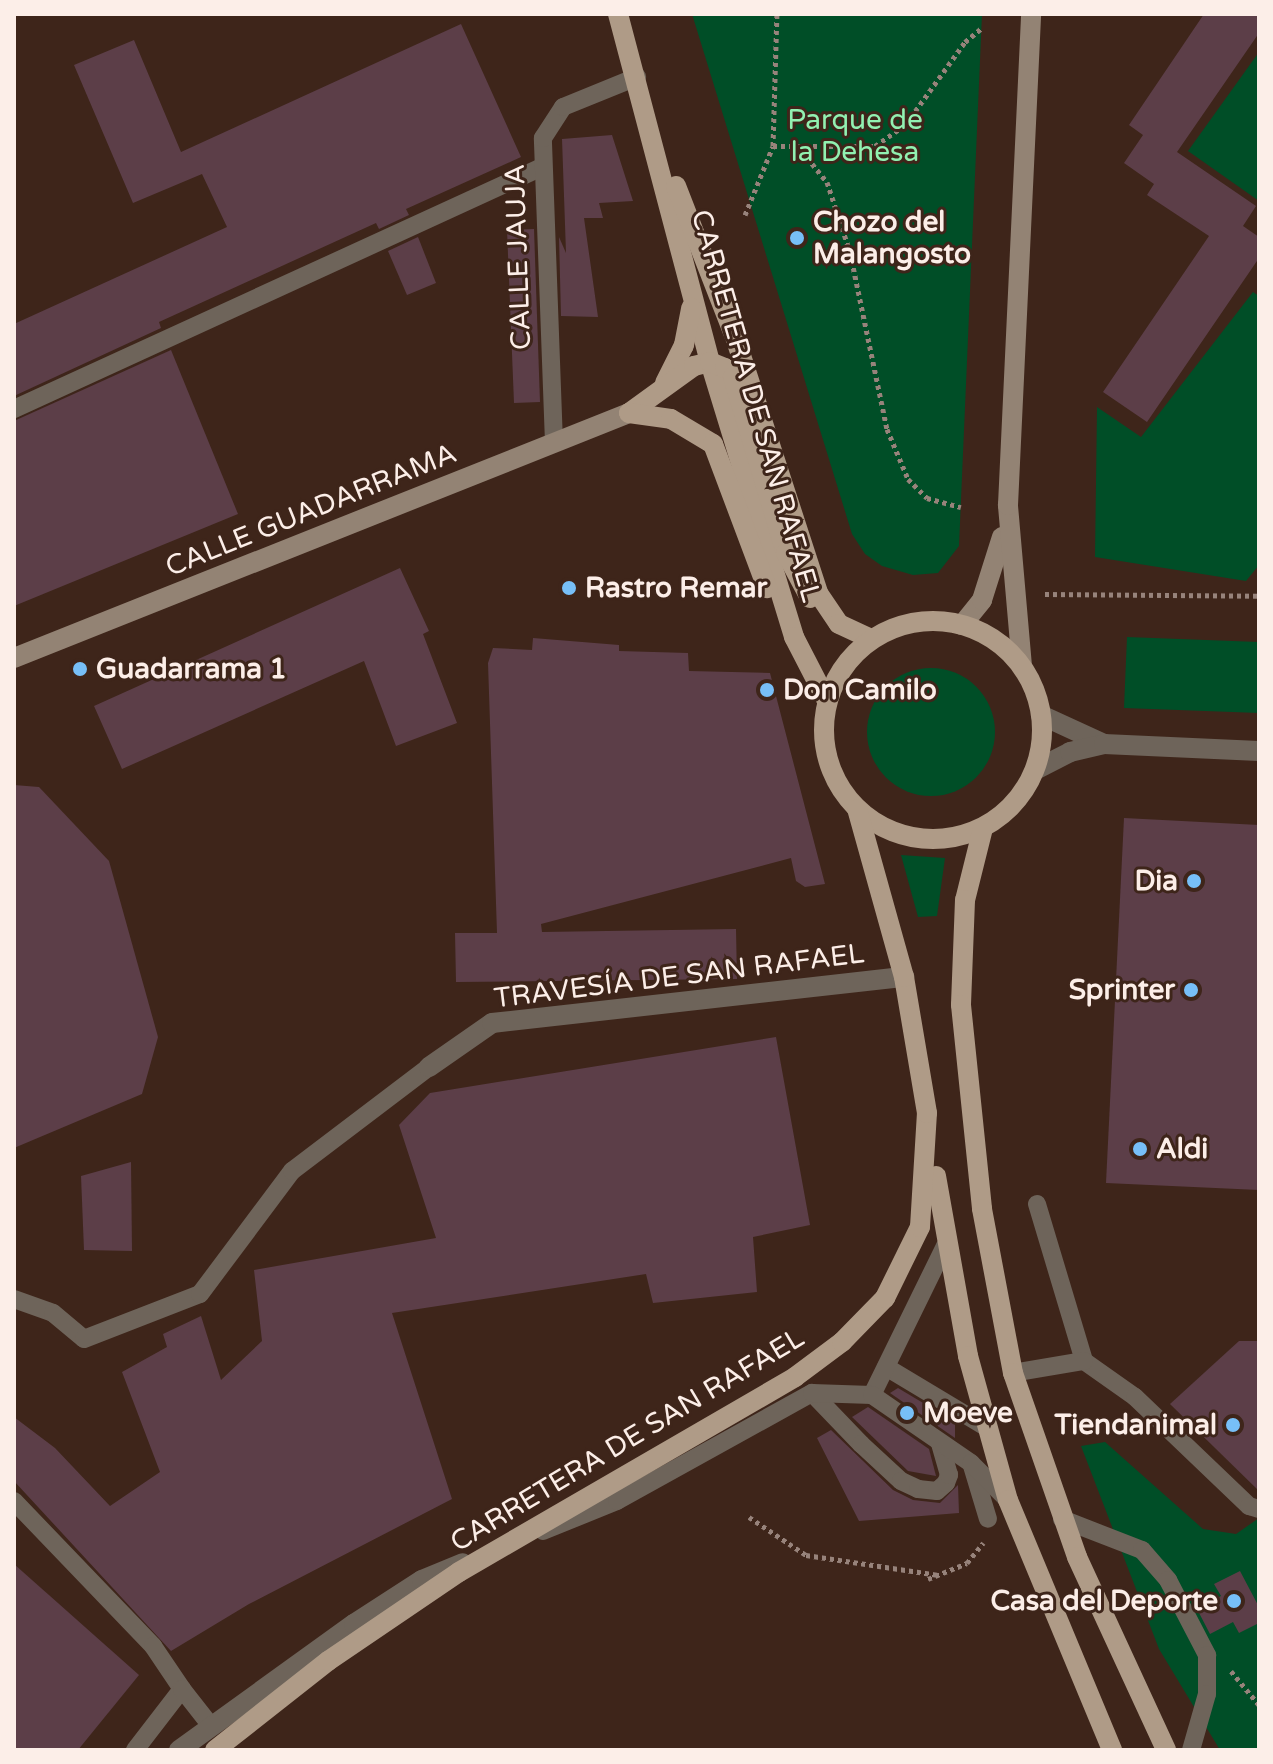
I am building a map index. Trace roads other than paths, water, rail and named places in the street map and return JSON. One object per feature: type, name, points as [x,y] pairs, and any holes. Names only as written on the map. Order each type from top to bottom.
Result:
[{"type":"main road","name":"CARRETERA DE SAN RAFAEL","points":[[618,14],[649,119],[691,300],[794,637],[827,701]]},
{"type":"main road","points":[[1022,666],[995,641],[962,625],[911,623],[871,639],[844,666],[827,701],[826,755],[837,785],[857,809],[888,830],[920,839],[953,838],[983,828],[1014,804],[1035,770],[1041,715],[1022,666],[1008,505],[1031,14]]},
{"type":"main road","name":"CARRETERA DE SAN RAFAEL","points":[[649,119],[735,337],[812,577],[843,627],[871,639]]},
{"type":"main road","points":[[665,383],[684,345],[691,300]]},
{"type":"main road","points":[[629,413],[665,383],[710,362],[733,377],[794,572],[810,597],[843,627]]},
{"type":"main road","points":[[629,413],[671,419],[713,444],[755,561],[794,637]]},
{"type":"main road","name":"CALLE GUADARRAMA","points":[[14,658],[629,413]]},
{"type":"main road","points":[[962,625],[982,600],[997,560],[1008,505]]},
{"type":"main road","name":"CARRETERA DE SAN RAFAEL","points":[[215,1750],[328,1661],[496,1550],[795,1377],[861,1324],[893,1286],[917,1238],[926,1187],[927,1113],[904,977],[857,809]]},
{"type":"main road","points":[[983,828],[965,900],[961,1005],[982,1209],[1013,1373],[1062,1519],[1121,1662],[1166,1750]]},
{"type":"main road","points":[[927,1113],[945,1246],[1008,1500],[1112,1750]]},
{"type":"street","points":[[1041,715],[1104,744]]},
{"type":"street","points":[[1035,770],[1060,755],[1104,744],[1259,751]]},
{"type":"street","name":"TRAVESÍA DE SAN RAFAEL","points":[[429,1067],[492,1023],[904,977]]},
{"type":"street","points":[[179,1750],[422,1580],[496,1550]]},
{"type":"lane","name":"CALLE JAUJA","points":[[554,443],[540,168],[543,138],[563,107],[637,77]]},
{"type":"lane","points":[[14,409],[540,168]]},
{"type":"lane","name":"TRAVESÍA DE SAN RAFAEL","points":[[14,1299],[53,1313],[84,1339],[200,1294],[292,1171],[429,1067]]},
{"type":"lane","points":[[1037,1204],[1084,1361],[1135,1397],[1249,1506],[1259,1509]]},
{"type":"lane","points":[[872,1395],[945,1246]]},
{"type":"lane","points":[[1013,1373],[1084,1361]]},
{"type":"lane","points":[[886,1367],[989,1429]]},
{"type":"lane","points":[[812,1393],[861,1444],[918,1489],[937,1491],[946,1483],[949,1475],[940,1443]]},
{"type":"lane","points":[[496,1550],[617,1501],[812,1393],[872,1395],[971,1463],[1008,1500]]},
{"type":"lane","points":[[971,1463],[988,1519]]},
{"type":"lane","points":[[14,1501],[153,1646],[211,1726]]},
{"type":"lane","points":[[1062,1519],[1142,1550],[1168,1580],[1207,1655],[1207,1694],[1191,1750]]},
{"type":"lane","points":[[135,1750],[182,1689]]},
{"type":"place","name":"Chozo del Malangosto","points":[[797,238]]},
{"type":"place","name":"Rastro Remar","points":[[569,588]]},
{"type":"place","name":"Guadarrama 1","points":[[80,669]]},
{"type":"place","name":"Don Camilo","points":[[767,690]]},
{"type":"place","name":"Dia","points":[[1194,881]]},
{"type":"place","name":"Sprinter","points":[[1191,990]]},
{"type":"place","name":"Aldi","points":[[1140,1149]]},
{"type":"place","name":"Moeve","points":[[907,1413]]},
{"type":"place","name":"Tiendanimal","points":[[1233,1425]]},
{"type":"place","name":"Casa del Deporte","points":[[1234,1601]]},
{"type":"park label","name":"Parque de la Dehesa","points":[[855,136]]}]
